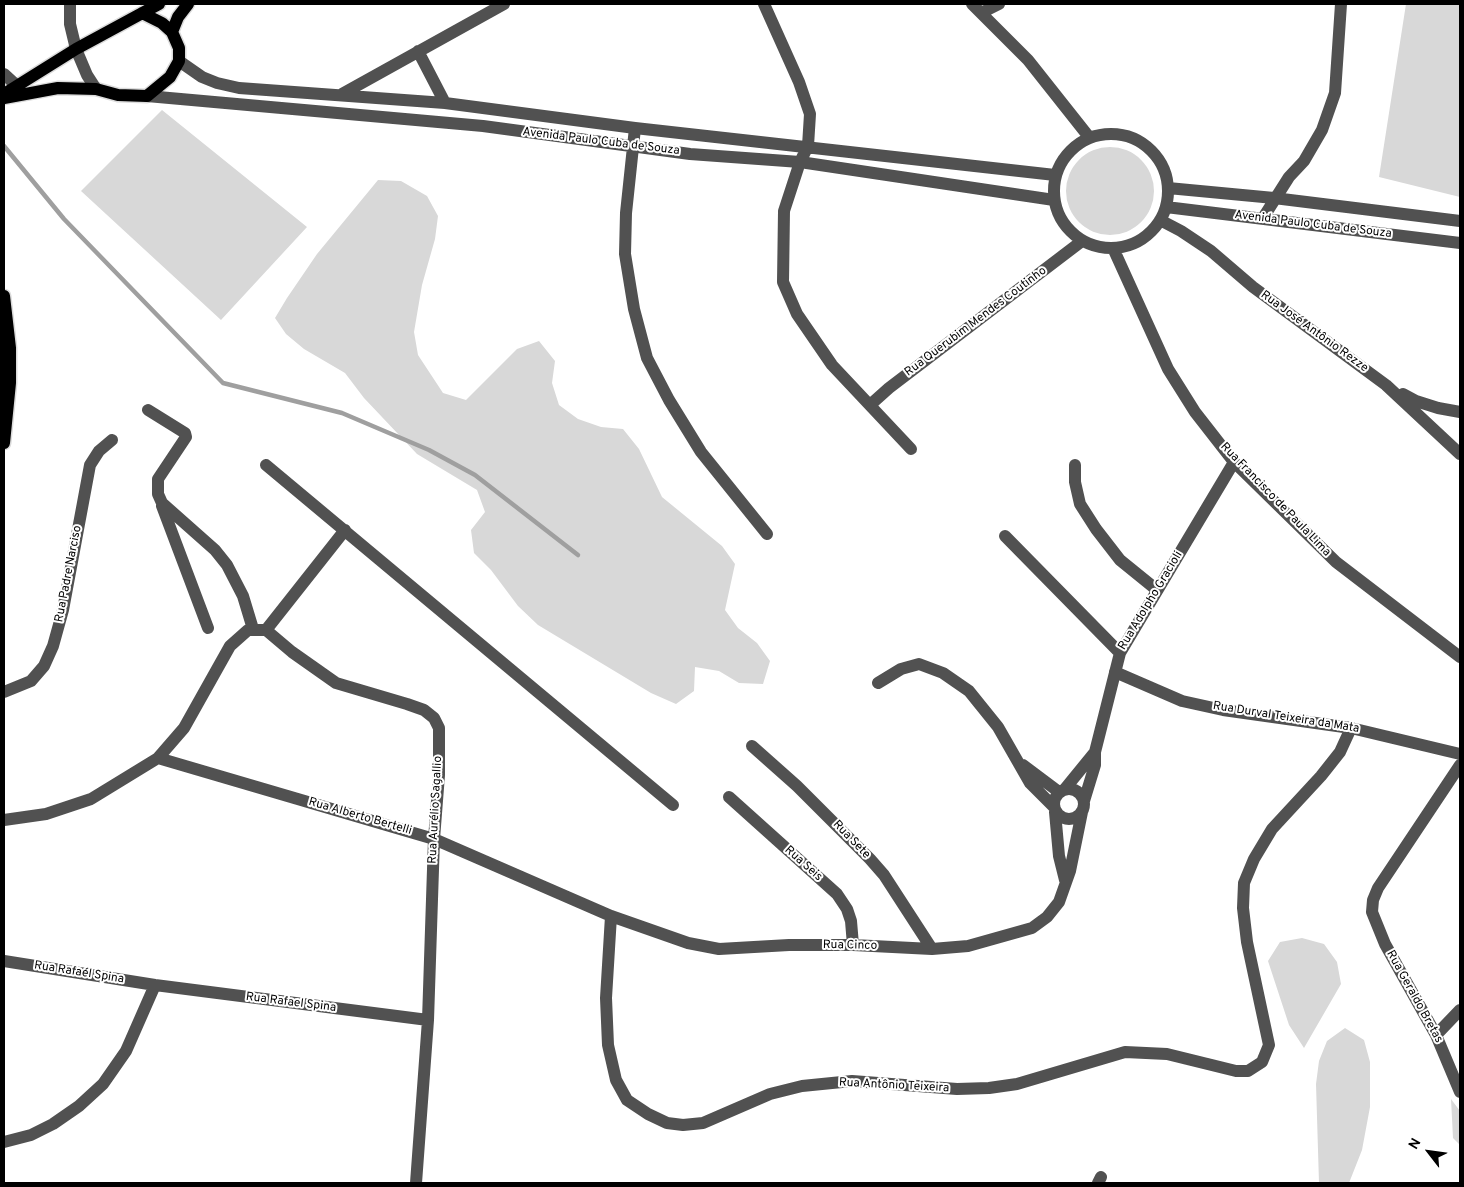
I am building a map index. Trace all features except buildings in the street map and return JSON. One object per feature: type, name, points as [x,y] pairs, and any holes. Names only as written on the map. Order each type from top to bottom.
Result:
[{"type":"main road","points":[[4,96],[16,85],[76,49],[159,4]]},
{"type":"main road","points":[[172,32],[178,17],[188,4]]},
{"type":"main road","points":[[4,96],[58,88],[96,89],[118,95],[147,96],[170,78],[179,61],[178,48],[172,32],[162,23],[142,13]]},
{"type":"main road","points":[[4,296],[10,348],[10,383],[4,443]]},
{"type":"street","points":[[70,4],[70,24],[76,49],[86,75],[96,89]]},
{"type":"street","points":[[342,94],[504,4]]},
{"type":"street","points":[[764,4],[799,82],[810,114],[808,146],[800,162],[784,211],[783,282],[797,314],[832,365],[910,449]]},
{"type":"street","points":[[977,8],[999,4]]},
{"type":"street","points":[[1262,218],[1274,198],[1315,144],[1335,93],[1341,4]]},
{"type":"street","points":[[977,8],[1028,60],[1089,137]]},
{"type":"street","points":[[418,51],[445,103]]},
{"type":"street","name":"Avenida Paulo Cuba de Souza","points":[[179,61],[202,77],[217,84],[239,88],[445,103],[635,128],[1055,175]]},
{"type":"street","points":[[4,74],[16,85]]},
{"type":"street","name":"Avenida Paulo Cuba de Souza","points":[[147,96],[483,126],[634,147],[800,162],[1054,200]]},
{"type":"street","points":[[635,128],[626,213],[625,254],[634,308],[647,358],[669,400],[701,452],[767,534]]},
{"type":"street","points":[[1107,133],[1125,135],[1142,142],[1156,154],[1164,170],[1168,188],[1166,208],[1160,220],[1148,235],[1132,244],[1113,248],[1097,247],[1082,241],[1069,230],[1059,217],[1054,200],[1055,175],[1065,156],[1076,145],[1089,137],[1107,133]]},
{"type":"street","name":"Avenida Paulo Cuba de Souza","points":[[1168,188],[1274,198],[1460,222]]},
{"type":"street","name":"Avenida Paulo Cuba de Souza","points":[[1166,208],[1460,243]]},
{"type":"street","name":"Rua José Antônio Rezze","points":[[1160,220],[1181,231],[1211,251],[1253,287],[1386,385],[1460,454]]},
{"type":"street","name":"Rua Querubim Mendes Coutinho","points":[[870,405],[889,388],[1082,241]]},
{"type":"street","name":"Rua Francisco de Paula Lima","points":[[1113,248],[1168,369],[1196,412],[1234,462],[1336,562],[1460,657]]},
{"type":"street","points":[[1386,385],[1416,401],[1460,412]]},
{"type":"street","points":[[148,410],[185,433],[186,437],[158,478],[158,494],[208,628]]},
{"type":"street","name":"Rua Padre Narciso","points":[[4,692],[31,681],[44,666],[53,646],[63,610],[90,465],[99,451],[112,440]]},
{"type":"street","name":"Rua Adolpho Gracioli","points":[[1083,807],[1095,765],[1095,752],[1120,653],[1234,462]]},
{"type":"street","points":[[266,464],[673,806]]},
{"type":"street","points":[[1075,465],[1075,482],[1080,504],[1096,529],[1120,560],[1156,590]]},
{"type":"street","points":[[162,503],[215,550],[227,564],[243,596],[253,629]]},
{"type":"street","points":[[4,820],[46,814],[91,798],[158,758],[184,728],[230,646],[243,634],[253,629],[266,630],[345,530]]},
{"type":"street","points":[[1006,536],[1120,653]]},
{"type":"street","name":"Rua Aurélio Sagallio","points":[[266,630],[292,652],[336,683],[424,710],[434,718],[439,728],[439,775],[434,839],[428,1020],[416,1183]]},
{"type":"street","points":[[878,683],[901,669],[920,664],[942,673],[969,691],[982,706],[998,727],[1030,783],[1055,809],[1059,816],[1068,819],[1074,818],[1083,807],[1078,792],[1072,789],[1061,791],[1056,796],[1055,809],[1059,856],[1065,880]]},
{"type":"street","name":"Rua Durval Teixeira da Mata","points":[[1115,672],[1182,701],[1222,710],[1351,728],[1460,754]]},
{"type":"street","name":"Rua Antônio Teixeira","points":[[611,916],[606,998],[608,1045],[616,1080],[628,1100],[648,1114],[667,1123],[683,1125],[703,1123],[770,1094],[802,1086],[852,1081],[956,1089],[989,1088],[1017,1084],[1125,1052],[1167,1054],[1236,1071],[1248,1071],[1262,1062],[1269,1045],[1247,942],[1243,908],[1244,883],[1254,859],[1272,829],[1321,776],[1340,752],[1351,728]]},
{"type":"street","name":"Rua Sete","points":[[752,746],[797,786],[870,859],[884,876],[932,949]]},
{"type":"street","name":"Rua Adolpho Gracioli","points":[[1061,791],[1095,752]]},
{"type":"street","name":"Rua Alberto Bertelli","points":[[158,758],[434,839],[611,916]]},
{"type":"street","points":[[1015,758],[1061,791]]},
{"type":"street","name":"Rua Geraldo Bretas","points":[[1460,766],[1378,888],[1373,900],[1374,922],[1436,1035],[1460,1092]]},
{"type":"street","name":"Rua Seis","points":[[729,797],[837,894],[847,909],[851,921],[853,945]]},
{"type":"street","name":"Rua Cinco","points":[[611,916],[688,943],[719,950],[789,945],[853,945],[932,949],[968,946],[1032,928],[1047,917],[1059,902],[1074,854],[1083,807]]},
{"type":"street","name":"Rua Rafaél Spina","points":[[4,962],[155,985]]},
{"type":"street","points":[[4,1142],[31,1136],[53,1124],[79,1106],[103,1084],[126,1051],[155,985]]},
{"type":"street","name":"Rua Rafael Spina","points":[[155,985],[428,1020]]},
{"type":"street","points":[[1436,1035],[1460,1010]]},
{"type":"shaded area","points":[[1406,4],[1460,4],[1460,197],[1379,177]]},
{"type":"shaded area","points":[[162,110],[307,227],[221,320],[81,191]]},
{"type":"shaded area","points":[[1110,147],[1127,151],[1141,160],[1150,174],[1154,191],[1150,208],[1141,222],[1127,231],[1110,235],[1093,231],[1079,222],[1070,208],[1066,191],[1070,174],[1079,160],[1093,151]]},
{"type":"shaded area","points":[[378,180],[401,181],[427,196],[438,216],[435,239],[422,285],[414,332],[418,355],[443,393],[466,400],[517,349],[539,341],[555,361],[552,383],[559,405],[578,419],[601,427],[623,429],[639,449],[662,497],[722,546],[735,564],[725,610],[738,628],[757,643],[770,661],[763,684],[739,683],[719,671],[695,667],[694,691],[676,704],[651,693],[538,625],[518,606],[491,570],[474,553],[471,530],[485,512],[477,490],[417,454],[364,398],[345,373],[304,349],[286,334],[275,318],[317,254]]},
{"type":"shaded area","points":[[1302,938],[1324,944],[1337,962],[1341,984],[1304,1048],[1289,1025],[1268,961],[1280,942]]},
{"type":"shaded area","points":[[1345,1028],[1364,1040],[1370,1062],[1370,1107],[1362,1150],[1349,1183],[1319,1183],[1316,1084],[1319,1061],[1327,1041]]},
{"type":"shaded area","points":[[1451,1099],[1460,1111],[1460,1145],[1453,1138]]},
{"type":"waterway","points":[[4,146],[64,219],[223,383],[342,413],[429,450],[475,475],[578,555]]}]
